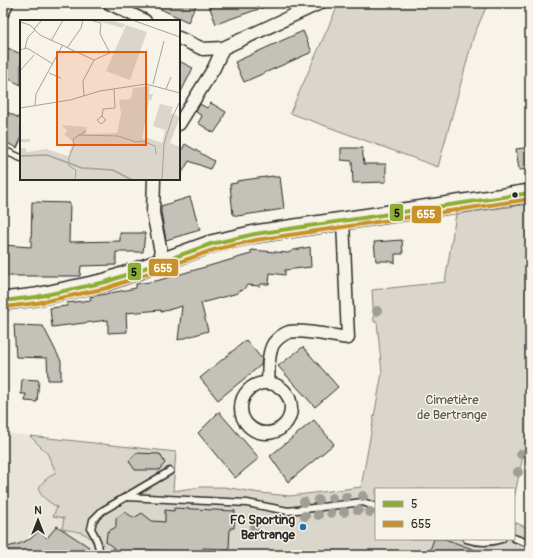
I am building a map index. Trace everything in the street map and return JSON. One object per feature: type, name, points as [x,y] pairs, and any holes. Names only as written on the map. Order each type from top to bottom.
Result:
[{"type":"street","points":[[3,12],[7,3]]},
{"type":"street","points":[[109,3],[144,20]]},
{"type":"street","points":[[180,38],[203,49],[223,48],[317,4]]},
{"type":"street","points":[[180,122],[214,68],[223,48]]},
{"type":"street","points":[[154,180],[153,214],[163,262]]},
{"type":"street","points":[[3,300],[36,297],[106,282],[211,244],[255,234],[530,193]]},
{"type":"street","points":[[268,383],[270,353],[274,344],[281,336],[290,332],[300,332],[348,338],[343,220]]},
{"type":"street","points":[[268,383],[277,385],[286,392],[291,401],[292,411],[289,420],[282,428],[273,433],[260,433],[250,428],[245,423],[241,414],[241,407],[243,398],[249,390],[258,384],[268,383]]},
{"type":"lane","points":[[3,150],[20,158]]},
{"type":"lane","points":[[99,555],[100,549],[91,529],[93,520],[102,511],[170,471]]},
{"type":"lane","points":[[127,497],[247,503],[288,511],[363,502],[375,507]]},
{"type":"lane","points":[[515,538],[530,544]]},
{"type":"lane","points":[[470,540],[492,542],[499,540]]},
{"type":"shaded area","points":[[3,433],[116,446],[64,518],[62,529],[85,534],[92,540],[95,555],[3,555]]},
{"type":"green space","points":[[339,3],[488,3],[474,35],[438,167],[290,113]]},
{"type":"green space","name":"Cimetière de Bertrange","points":[[530,204],[530,422],[515,494],[515,488],[375,488],[375,540],[515,540],[515,522],[528,528],[530,526],[530,555],[95,555],[94,547],[89,537],[80,532],[62,529],[64,518],[53,516],[57,507],[49,502],[39,490],[40,486],[56,472],[47,453],[30,436],[176,452],[173,491],[201,487],[224,487],[290,496],[361,487],[382,373],[377,322],[374,322],[372,290],[445,282],[456,214]]},
{"type":"building","points":[[148,3],[197,3],[188,22]]},
{"type":"building","points":[[208,3],[270,3],[270,5],[216,24]]},
{"type":"building","points":[[303,31],[312,52],[244,82],[235,62]]},
{"type":"building","points":[[3,46],[20,54],[20,84],[3,76]]},
{"type":"building","points":[[180,62],[193,68],[180,94]]},
{"type":"building","points":[[211,103],[226,112],[222,119],[223,120],[214,133],[198,123],[202,116],[196,112],[200,104],[207,108]]},
{"type":"building","points":[[3,110],[20,118],[20,141],[17,148],[3,141]]},
{"type":"building","points":[[185,144],[214,161],[210,169],[189,161],[180,176],[180,153]]},
{"type":"building","points":[[530,147],[530,169],[519,170],[516,149]]},
{"type":"building","points":[[341,148],[362,148],[364,164],[386,164],[386,182],[353,183],[352,161],[341,160]]},
{"type":"building","points":[[273,176],[280,177],[284,209],[237,216],[233,215],[230,184],[237,183],[237,181]]},
{"type":"building","points":[[190,197],[200,230],[166,240],[161,206]]},
{"type":"building","points":[[32,202],[70,203],[69,242],[120,241],[120,233],[145,233],[143,252],[116,252],[116,265],[81,266],[80,276],[3,276],[3,245],[31,247]]},
{"type":"building","points":[[402,240],[403,254],[395,254],[395,263],[389,261],[376,261],[374,242]]},
{"type":"building","points":[[310,247],[311,267],[285,270],[285,275],[270,273],[269,284],[261,284],[260,286],[247,285],[243,290],[238,291],[238,293],[201,303],[208,331],[178,340],[182,306],[161,312],[161,310],[126,313],[127,332],[108,333],[108,320],[52,327],[50,308],[67,306],[66,303],[91,300],[90,297],[136,288],[136,284],[156,281],[251,254],[251,250],[288,253],[294,250]]},
{"type":"building","points":[[14,325],[43,326],[61,361],[61,380],[48,380],[47,358],[16,357]]},
{"type":"building","points":[[246,340],[262,359],[261,365],[218,400],[200,378]]},
{"type":"building","points":[[303,347],[338,387],[315,407],[278,366]]},
{"type":"building","points":[[22,379],[39,380],[37,402],[25,401],[26,394],[21,394]]},
{"type":"building","points":[[219,412],[259,458],[235,478],[198,433]]},
{"type":"building","points":[[314,420],[334,444],[288,482],[270,456]]},
{"type":"building","points":[[136,453],[160,454],[165,463],[159,470],[135,470],[129,461]]},
{"type":"building","points":[[174,508],[235,511],[234,528],[230,528],[229,549],[203,548],[203,553],[149,550],[149,555],[114,555],[114,548],[106,542],[107,532],[116,527],[116,518],[125,512],[134,518],[142,513],[152,521],[165,522],[165,510],[174,511]]},
{"type":"building","points":[[57,526],[89,547],[82,555],[3,555],[3,548],[19,544],[30,539],[40,530],[47,538]]},
{"type":"building","points":[[434,540],[448,540],[486,555],[435,555],[429,553]]},
{"type":"transit line","name":"5","points":[[3,301],[36,297],[106,282],[211,244],[255,234],[530,193]]},
{"type":"transit line","name":"655","points":[[4,307],[37,303],[107,288],[213,250],[256,240],[530,199]]},
{"type":"place","name":"FC Sporting Bertrange","points":[[303,527]]}]
